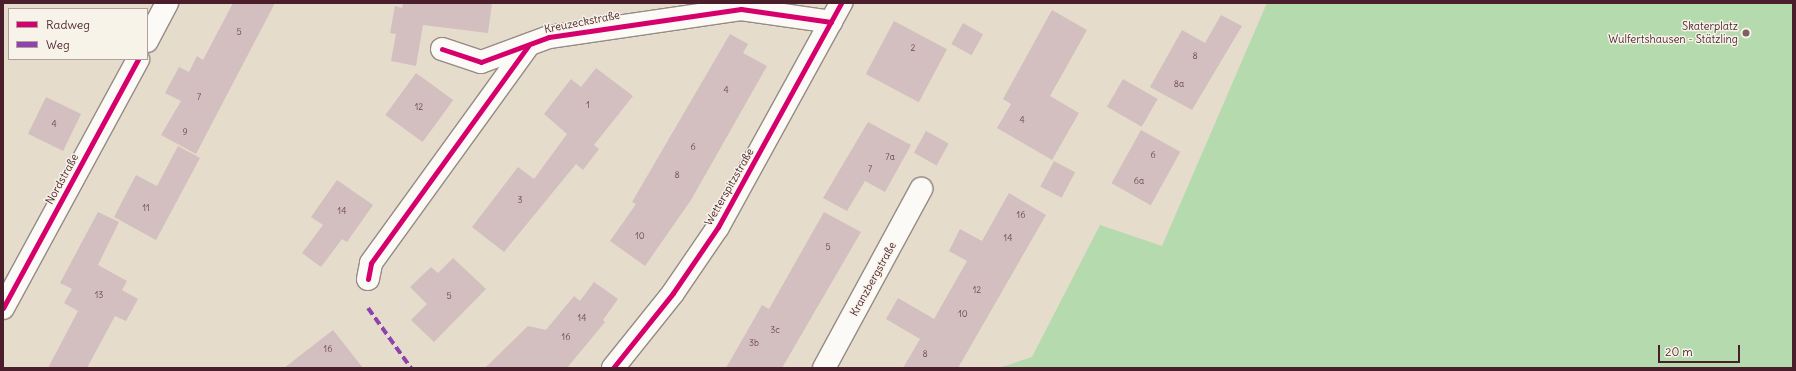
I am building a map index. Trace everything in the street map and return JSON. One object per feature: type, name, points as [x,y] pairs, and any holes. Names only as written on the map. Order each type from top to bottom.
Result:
[{"type":"street","points":[[148,39],[167,3]]},
{"type":"street","name":"Wetterspitzstraße","points":[[613,368],[673,293],[718,227],[841,3]]},
{"type":"street","name":"Kreuzeckstraße","points":[[442,49],[481,62],[528,46],[549,37],[740,9],[831,22]]},
{"type":"street","points":[[368,279],[371,263],[528,46]]},
{"type":"street","name":"Nordstraße","points":[[3,308],[137,60]]},
{"type":"street","name":"Kranzbergstraße","points":[[824,368],[921,189]]},
{"type":"green space","points":[[1267,3],[1793,3],[1793,368],[999,368],[1032,357],[1100,225],[1162,246]]},
{"type":"building","points":[[233,3],[275,3],[196,154],[161,135],[181,101],[165,93],[179,67],[189,72],[197,56],[203,60]]},
{"type":"building","points":[[403,3],[492,3],[488,33],[423,25],[416,66],[391,61],[396,34],[390,33],[395,6],[402,8]]},
{"type":"building","points":[[1052,10],[1087,30],[1050,96],[1079,113],[1052,160],[997,128],[1011,104],[1003,99]]},
{"type":"building","points":[[1221,15],[1242,26],[1192,110],[1150,87],[1182,30],[1205,43]]},
{"type":"building","points":[[894,21],[947,49],[919,102],[866,74]]},
{"type":"building","points":[[963,23],[983,34],[971,55],[951,44]]},
{"type":"building","points":[[730,34],[748,44],[743,53],[767,66],[691,200],[645,266],[610,241],[636,204],[632,202]]},
{"type":"building","points":[[596,68],[633,96],[594,145],[599,149],[583,170],[576,164],[504,252],[472,227],[518,167],[534,179],[567,134],[544,114],[571,79],[581,87]]},
{"type":"building","points":[[416,73],[453,100],[423,142],[385,115]]},
{"type":"building","points":[[1123,79],[1158,99],[1142,127],[1107,107]]},
{"type":"building","points":[[46,97],[81,114],[63,151],[28,134]]},
{"type":"building","points":[[868,122],[911,145],[885,192],[865,181],[847,211],[823,198]]},
{"type":"building","points":[[1141,130],[1180,152],[1151,205],[1111,183]]},
{"type":"building","points":[[926,131],[949,144],[937,165],[914,153]]},
{"type":"building","points":[[178,146],[200,158],[156,240],[114,217],[136,175],[157,186]]},
{"type":"building","points":[[1054,161],[1075,172],[1062,198],[1040,187]]},
{"type":"building","points":[[337,180],[373,205],[347,242],[342,239],[321,267],[302,253],[323,225],[311,217]]},
{"type":"building","points":[[1009,193],[1046,215],[958,368],[903,368],[920,339],[886,319],[898,298],[934,319],[967,261],[949,251],[960,229],[982,241]]},
{"type":"building","points":[[98,212],[119,222],[98,265],[127,281],[122,290],[138,299],[126,321],[115,316],[87,368],[48,368],[78,311],[64,303],[72,289],[60,283]]},
{"type":"building","points":[[824,212],[861,232],[782,368],[726,368],[762,305],[769,309]]},
{"type":"building","points":[[453,258],[486,289],[434,342],[411,320],[427,304],[410,287],[431,267],[438,273]]},
{"type":"building","points":[[594,282],[618,299],[603,320],[605,322],[567,368],[485,368],[528,326],[546,330],[574,296],[580,301]]},
{"type":"building","points":[[333,330],[363,368],[284,368]]},
{"type":"marked path","points":[[368,308],[411,368]]},
{"type":"cycle path","points":[[613,368],[673,293],[718,227],[841,3]]},
{"type":"cycle path","points":[[442,49],[481,62],[549,37],[741,9],[831,22]]},
{"type":"cycle path","points":[[368,279],[371,263],[528,46]]},
{"type":"cycle path","points":[[3,308],[137,60]]},
{"type":"place","name":"Skaterplatz Wulfertshausen - Stätzling","points":[[1746,33]]}]
